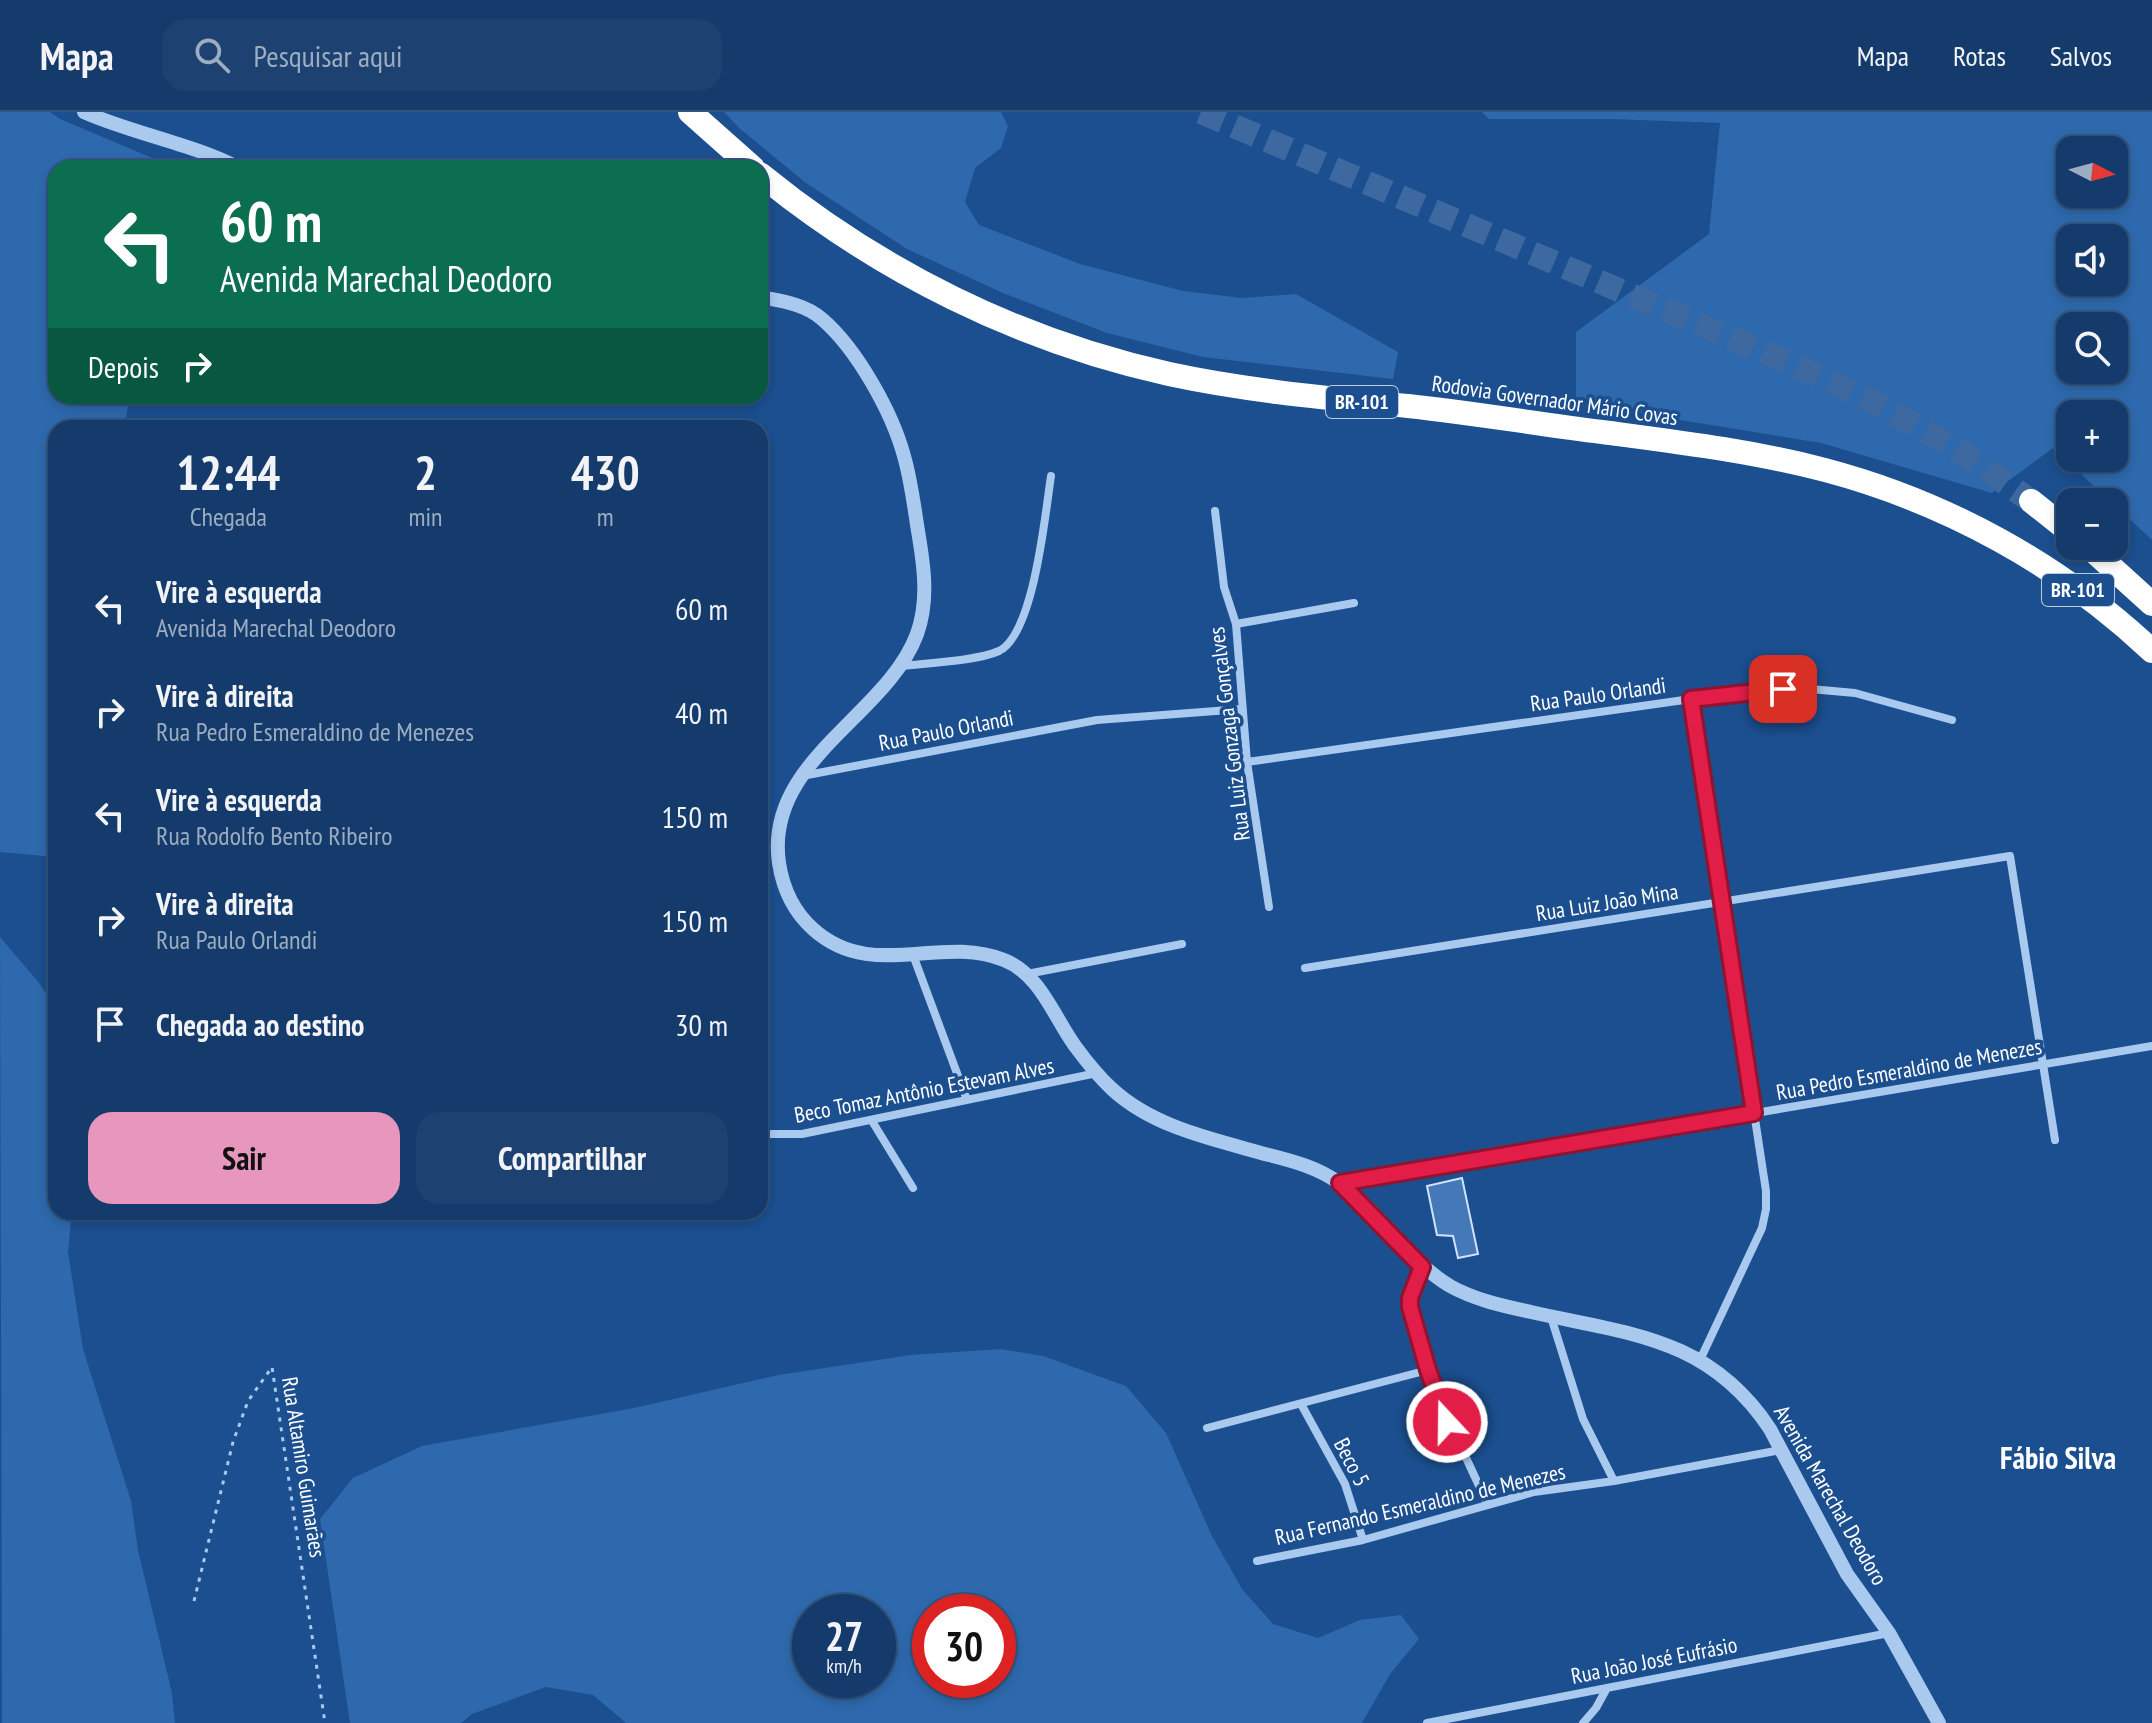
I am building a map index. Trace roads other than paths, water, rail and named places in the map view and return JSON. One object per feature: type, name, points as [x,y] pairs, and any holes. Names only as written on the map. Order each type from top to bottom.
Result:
[{"type":"highway","points":[[690,112],[744,160]]},
{"type":"highway","name":"Rodovia Governador Mário Covas","points":[[768,180],[877,258],[930,287],[983,313],[1109,359],[1169,374],[1280,393],[1417,407],[1708,446],[1797,463],[1873,484],[1956,518],[2037,562],[2110,615],[2152,651]]},
{"type":"highway","points":[[2031,501],[2056,521]]},
{"type":"highway","name":"BR-101","points":[[2103,560],[2152,604]]},
{"type":"street","points":[[84,112],[219,160]]},
{"type":"street","name":"Avenida Marechal Deodoro","points":[[768,298],[793,303],[819,316],[842,340],[865,373],[896,431],[906,460],[925,586],[923,616],[915,641],[900,666],[801,776],[789,798],[777,848],[786,892],[797,913],[816,933],[864,956],[980,952],[1008,961],[1027,974],[1076,1047],[1098,1073],[1113,1090],[1133,1104],[1202,1137],[1291,1161],[1340,1183],[1422,1267],[1467,1294],[1551,1317],[1635,1334],[1700,1360],[1722,1374],[1747,1398],[1770,1429],[1847,1574],[1889,1633],[1939,1723]]},
{"type":"street","points":[[900,666],[1000,651],[1013,639],[1023,622],[1029,600],[1051,476]]},
{"type":"street","name":"Rua Luiz Gonzaga Gonçalves","points":[[1215,511],[1224,587],[1236,624],[1247,762],[1269,907]]},
{"type":"street","points":[[1236,624],[1354,603]]},
{"type":"street","name":"Rua Paulo Orlandi","points":[[1247,762],[1766,690],[1829,689],[1855,693],[1952,720]]},
{"type":"street","points":[[1691,699],[1766,1191],[1762,1228],[1700,1360]]},
{"type":"street","name":"Rua Paulo Orlandi","points":[[801,776],[1097,720],[1242,709]]},
{"type":"street","name":"Rua Luiz João Mina","points":[[1305,968],[2010,856],[2043,1064]]},
{"type":"street","points":[[1027,974],[1182,944]]},
{"type":"street","points":[[913,955],[967,1100]]},
{"type":"street","name":"Rua Pedro Esmeraldino de Menezes","points":[[1340,1183],[2152,1046]]},
{"type":"street","points":[[2043,1064],[2055,1140]]},
{"type":"street","name":"Beco Tomaz Antônio Estevam Alves","points":[[768,1134],[784,1136],[872,1121],[1098,1073]]},
{"type":"street","points":[[872,1121],[913,1188]]},
{"type":"street","points":[[1422,1267],[1410,1298],[1410,1307],[1447,1422],[1487,1503]]},
{"type":"street","points":[[1551,1317],[1583,1419],[1614,1481]]},
{"type":"street","points":[[1207,1428],[1428,1370]]},
{"type":"street","name":"Beco 5","points":[[1301,1404],[1345,1484],[1363,1540]]},
{"type":"street","name":"Rua Fernando Esmeraldino de Menezes","points":[[1257,1561],[1363,1540],[1534,1492],[1614,1481],[1781,1450]]},
{"type":"street","name":"Rua João José Eufrásio","points":[[1427,1723],[1889,1633]]},
{"type":"street","points":[[1583,1723],[1607,1688]]},
{"type":"tunnel","points":[[1201,112],[1868,399],[1952,446],[2031,501]]},
{"type":"district","name":"Fábio Silva","points":[[2058,1459]]}]
